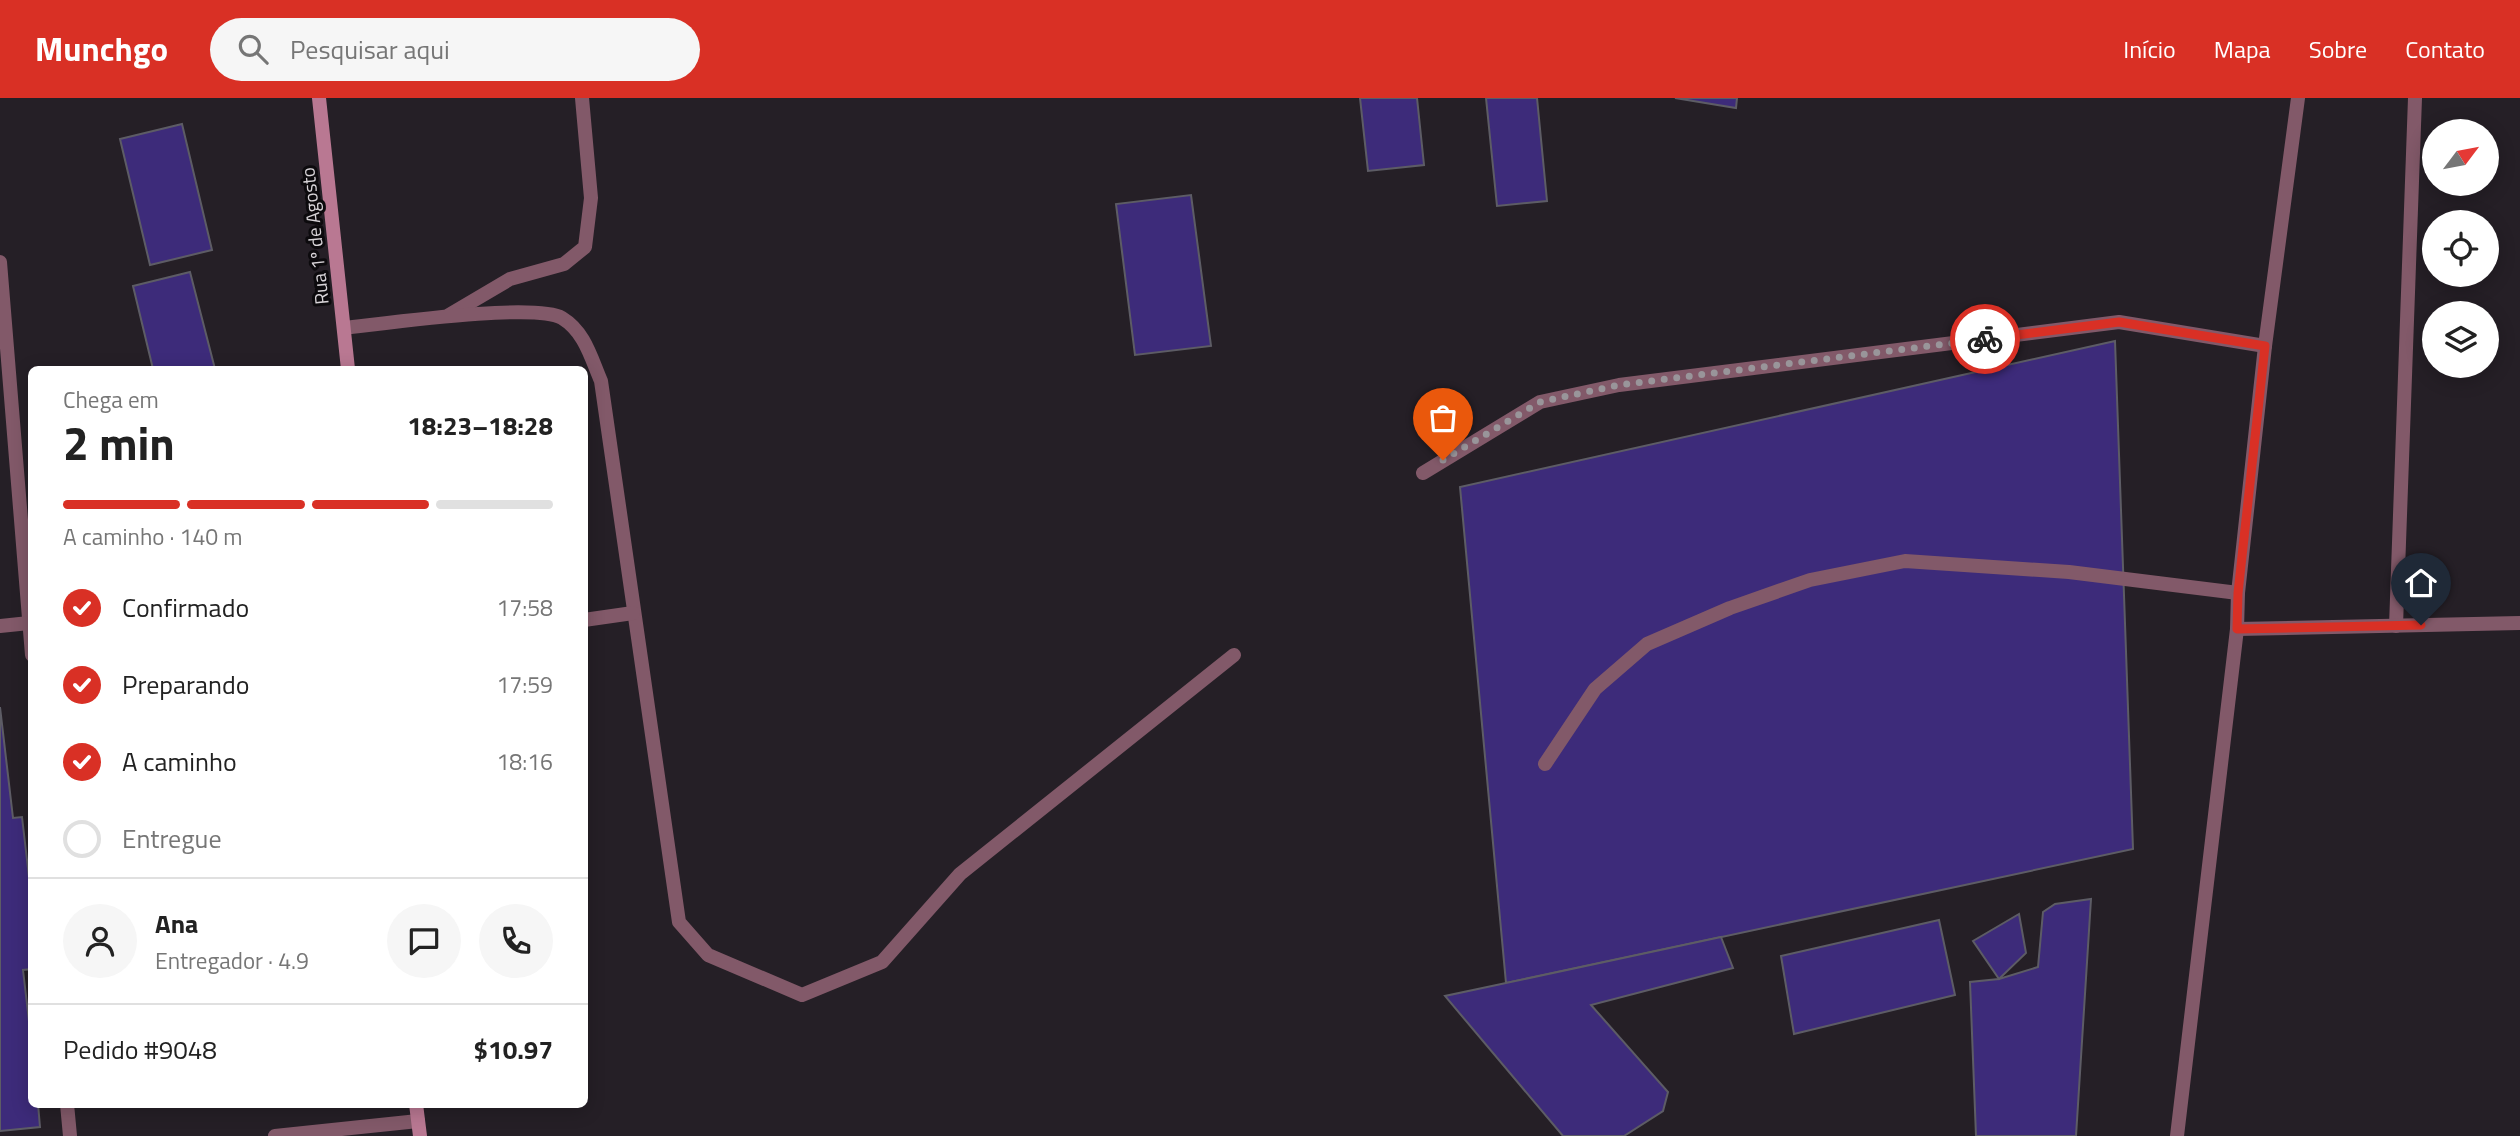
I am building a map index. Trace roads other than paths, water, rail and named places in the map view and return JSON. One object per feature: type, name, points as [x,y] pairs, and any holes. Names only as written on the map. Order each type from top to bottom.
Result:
[{"type":"main road","name":"Rua 1º de Agosto","points":[[319,98],[348,366]]},
{"type":"main road","points":[[416,1108],[419,1129]]},
{"type":"street","points":[[445,318],[510,279],[564,264],[586,247],[591,198],[582,98]]},
{"type":"street","points":[[2177,1136],[2237,629],[2238,593],[2265,346],[2298,98]]},
{"type":"street","points":[[2396,626],[2416,98]]},
{"type":"street","points":[[0,261],[28,611]]},
{"type":"street","points":[[344,328],[504,312],[561,317],[583,338],[601,381],[679,922],[708,955],[802,995],[882,962],[960,874],[1234,654]]},
{"type":"street","points":[[1423,473],[1540,402],[1619,385],[2119,322],[2265,346]]},
{"type":"street","points":[[1545,764],[1595,689],[1647,644],[1730,608],[1810,580],[1905,561],[2069,572],[2238,593]]},
{"type":"street","points":[[588,619],[633,613]]},
{"type":"street","points":[[0,626],[28,623]]},
{"type":"street","points":[[2237,629],[2520,623]]},
{"type":"street","points":[[68,1108],[70,1136]]},
{"type":"street","points":[[275,1136],[419,1129]]}]
